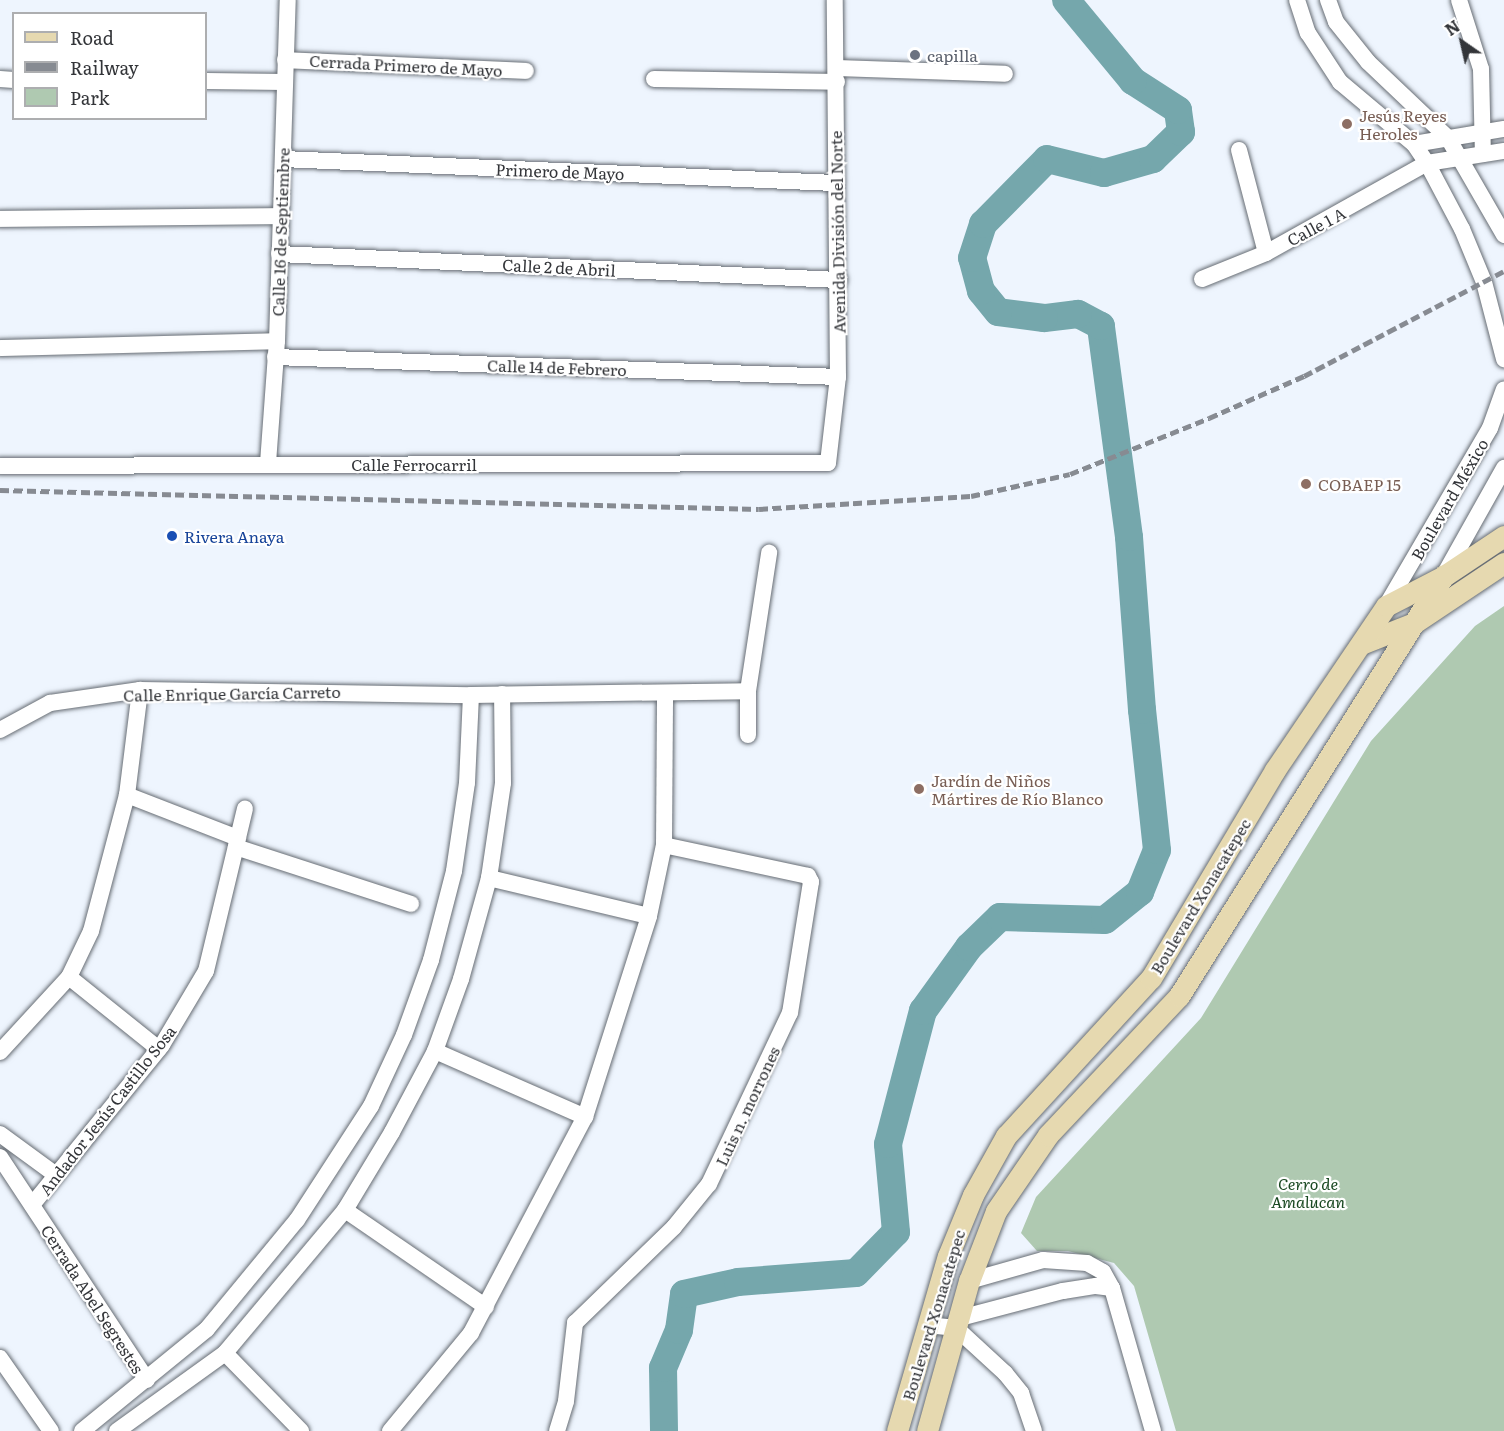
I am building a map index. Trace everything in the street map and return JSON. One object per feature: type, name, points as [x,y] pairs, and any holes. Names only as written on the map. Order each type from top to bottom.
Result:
[{"type":"main road","points":[[1386,606],[1444,576],[1504,536]]},
{"type":"main road","name":"Boulevard Xonacatepec","points":[[927,1431],[969,1281],[996,1211],[1048,1135],[1179,996],[1414,623],[1504,563]]},
{"type":"main road","name":"Boulevard México","points":[[1414,623],[1444,576]]},
{"type":"main road","name":"Boulevard Xonacatepec","points":[[897,1431],[948,1256],[973,1195],[1006,1136],[1151,978],[1275,770],[1386,606]]},
{"type":"main road","points":[[1362,644],[1414,623]]},
{"type":"street","name":"Calle 16 de Septiembre","points":[[268,463],[276,349],[288,0]]},
{"type":"street","name":"Avenida División del Norte","points":[[828,463],[838,376],[835,0]]},
{"type":"street","points":[[1298,0],[1308,33],[1340,82],[1414,144],[1427,163],[1462,229],[1484,282],[1504,359]]},
{"type":"street","points":[[1328,0],[1336,22],[1368,62],[1448,138],[1462,158],[1504,235]]},
{"type":"street","points":[[1459,0],[1480,69],[1480,132],[1483,154]]},
{"type":"street","name":"Cerrada Primero de Mayo","points":[[285,60],[526,71]]},
{"type":"street","points":[[654,79],[1005,74]]},
{"type":"street","points":[[207,81],[284,82]]},
{"type":"street","points":[[1414,144],[1504,129]]},
{"type":"street","points":[[1239,150],[1266,253]]},
{"type":"street","points":[[1427,163],[1504,151]]},
{"type":"street","name":"Primero de Mayo","points":[[283,159],[836,183]]},
{"type":"street","name":"Calle 1 A","points":[[1202,279],[1266,253],[1427,163]]},
{"type":"street","points":[[0,219],[281,216]]},
{"type":"street","name":"Calle 2 de Abril","points":[[279,254],[839,280]]},
{"type":"street","name":"Calle 14 de Febrero","points":[[0,348],[276,349],[838,376]]},
{"type":"street","name":"Boulevard México","points":[[1386,606],[1490,428],[1504,389]]},
{"type":"street","name":"Calle Ferrocarril","points":[[0,466],[268,463],[828,463]]},
{"type":"street","name":"Boulevard México","points":[[1444,576],[1504,468]]},
{"type":"street","points":[[748,735],[748,691],[769,553]]},
{"type":"street","points":[[0,1052],[69,977],[91,931],[127,795],[140,690]]},
{"type":"street","name":"Calle Enrique García Carreto","points":[[0,730],[50,703],[140,690],[471,695],[665,694],[748,691]]},
{"type":"street","points":[[117,1431],[225,1353],[345,1210],[435,1051],[461,979],[489,878],[503,783],[502,694]]},
{"type":"street","points":[[390,1431],[471,1333],[585,1117],[649,916],[664,845],[665,694]]},
{"type":"street","points":[[82,1431],[193,1342],[230,1304],[297,1220],[371,1106],[404,1035],[431,960],[453,871],[467,783],[471,695]]},
{"type":"street","points":[[127,795],[237,842],[411,904]]},
{"type":"street","name":"Andador Jesús Castillo Sosa","points":[[32,1205],[159,1049],[206,971],[245,809]]},
{"type":"street","name":"Luis n. morrones","points":[[557,1431],[566,1401],[575,1323],[674,1227],[709,1184],[790,1013],[811,882],[805,872],[664,845]]},
{"type":"street","points":[[489,878],[649,916]]},
{"type":"street","points":[[69,977],[159,1049]]},
{"type":"street","points":[[435,1051],[585,1117]]},
{"type":"street","points":[[0,1134],[56,1175]]},
{"type":"street","name":"Cerrada Abel Segrestes","points":[[0,1157],[147,1380]]},
{"type":"street","points":[[345,1210],[486,1307]]},
{"type":"street","points":[[969,1281],[1043,1260],[1087,1263],[1104,1272],[1112,1288],[1153,1431]]},
{"type":"street","points":[[928,1325],[958,1323],[1063,1291],[1095,1286],[1112,1288]]},
{"type":"street","points":[[958,1323],[1021,1393],[1034,1431]]},
{"type":"street","points":[[225,1353],[301,1431]]},
{"type":"street","points":[[0,1358],[51,1431]]},
{"type":"green space","name":"Cerro de Amalucan","points":[[1504,606],[1504,1431],[1176,1431],[1134,1286],[1114,1263],[1068,1251],[1037,1251],[1021,1233],[1036,1197],[1201,1018],[1371,741],[1475,626]]},
{"type":"waterway","points":[[664,1431],[663,1368],[679,1330],[684,1294],[738,1282],[856,1273],[896,1232],[888,1144],[923,1011],[969,947],[1000,917],[1105,920],[1140,892],[1157,850],[1142,710],[1129,537],[1101,326],[1078,314],[1044,318],[998,312],[981,291],[972,258],[983,224],[1047,159],[1104,173],[1153,159],[1181,132],[1178,110],[1133,81],[1066,0]]},
{"type":"railway","points":[[0,490],[759,509],[971,496],[1070,474],[1209,418],[1304,376],[1504,271]]},
{"type":"place","name":"capilla","points":[[915,55]]},
{"type":"place","name":"Jesús Reyes Heroles","points":[[1347,124]]},
{"type":"place","name":"COBAEP 15","points":[[1306,484]]},
{"type":"place","name":"Rivera Anaya","points":[[172,536]]},
{"type":"place","name":"Jardín de Niños Mártires de Río Blanco","points":[[919,789]]}]
